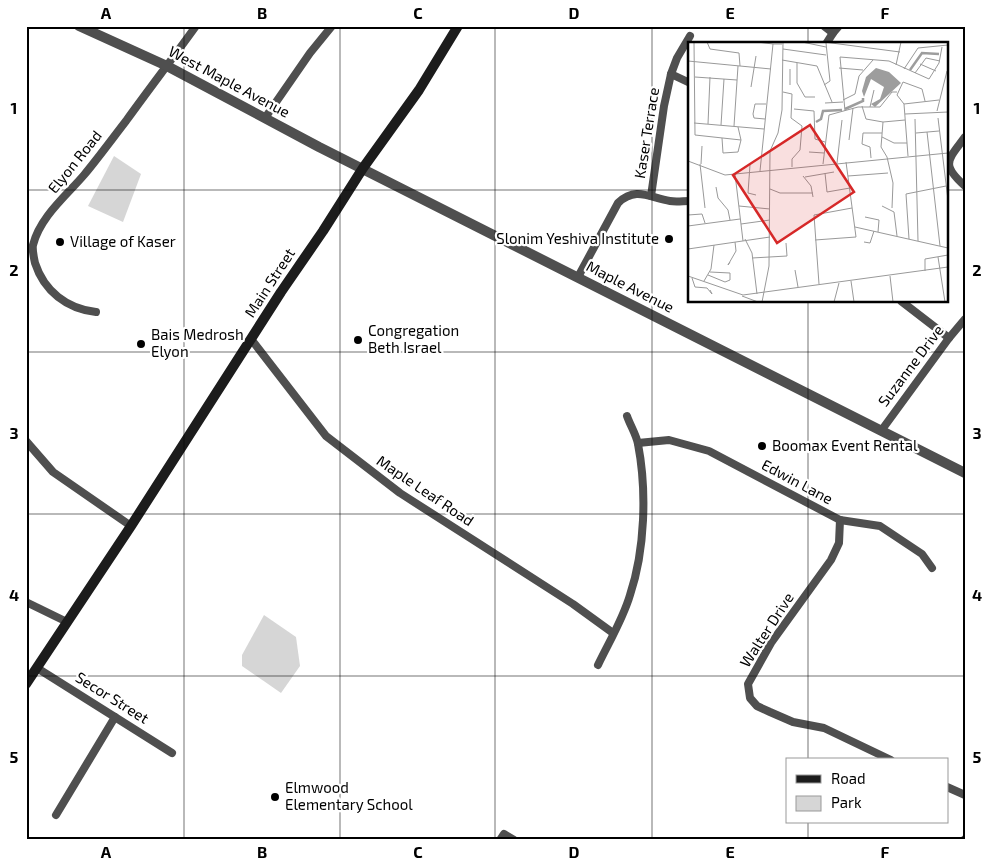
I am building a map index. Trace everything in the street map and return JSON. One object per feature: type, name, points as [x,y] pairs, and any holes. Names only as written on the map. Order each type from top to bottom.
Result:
[{"type":"main road","name":"Main Street","points":[[26,684],[131,526],[362,168],[419,90],[458,26]]},
{"type":"street","name":"West Maple Avenue","points":[[79,26],[167,66],[362,168]]},
{"type":"street","name":"Elyon Road","points":[[96,312],[82,310],[69,305],[44,284],[39,274],[32,246],[48,216],[85,174],[196,26]]},
{"type":"street","points":[[265,118],[332,26]]},
{"type":"street","points":[[824,26],[832,32]]},
{"type":"street","points":[[827,42],[832,32],[839,26]]},
{"type":"street","name":"Kaser Terrace","points":[[651,196],[664,106],[671,74],[677,58],[690,36]]},
{"type":"street","name":"Kaser Terrace","points":[[671,74],[688,82]]},
{"type":"street","points":[[965,137],[950,156],[949,165],[953,176],[965,186]]},
{"type":"street","name":"Maple Avenue","points":[[362,168],[965,473]]},
{"type":"street","points":[[578,277],[618,203],[630,195],[651,196],[670,201],[688,201]]},
{"type":"street","points":[[902,302],[949,338]]},
{"type":"street","name":"Suzanne Drive","points":[[880,431],[965,319]]},
{"type":"street","name":"Maple Leaf Road","points":[[251,339],[326,436],[400,493],[573,604],[613,633]]},
{"type":"street","points":[[598,665],[622,618],[640,556],[644,496],[638,442],[627,416]]},
{"type":"street","name":"Edwin Lane","points":[[638,442],[669,440],[709,451],[840,520],[880,526],[922,554],[932,568]]},
{"type":"street","points":[[26,441],[54,472],[131,526]]},
{"type":"street","name":"Walter Drive","points":[[840,520],[839,543],[830,560],[772,643],[748,684],[750,698],[757,706],[770,712],[793,722],[824,728],[887,758]]},
{"type":"street","points":[[26,602],[67,622]]},
{"type":"street","name":"Secor Street","points":[[37,668],[172,752]]},
{"type":"street","points":[[56,815],[115,717]]},
{"type":"street","points":[[948,787],[965,795]]},
{"type":"street","points":[[502,837],[514,840]]},
{"type":"green space","points":[[114,156],[141,174],[123,222],[88,206]]},
{"type":"green space","points":[[264,615],[296,637],[300,666],[281,693],[242,666],[242,655]]},
{"type":"place","name":"Slonim Yeshiva Institute","points":[[669,239]]},
{"type":"place","name":"Village of Kaser","points":[[60,242]]},
{"type":"place","name":"Congregation Beth Israel","points":[[358,340]]},
{"type":"place","name":"Bais Medrosh Elyon","points":[[141,344]]},
{"type":"place","name":"Boomax Event Rental","points":[[762,446]]},
{"type":"place","name":"Elmwood Elementary School","points":[[275,797]]}]
